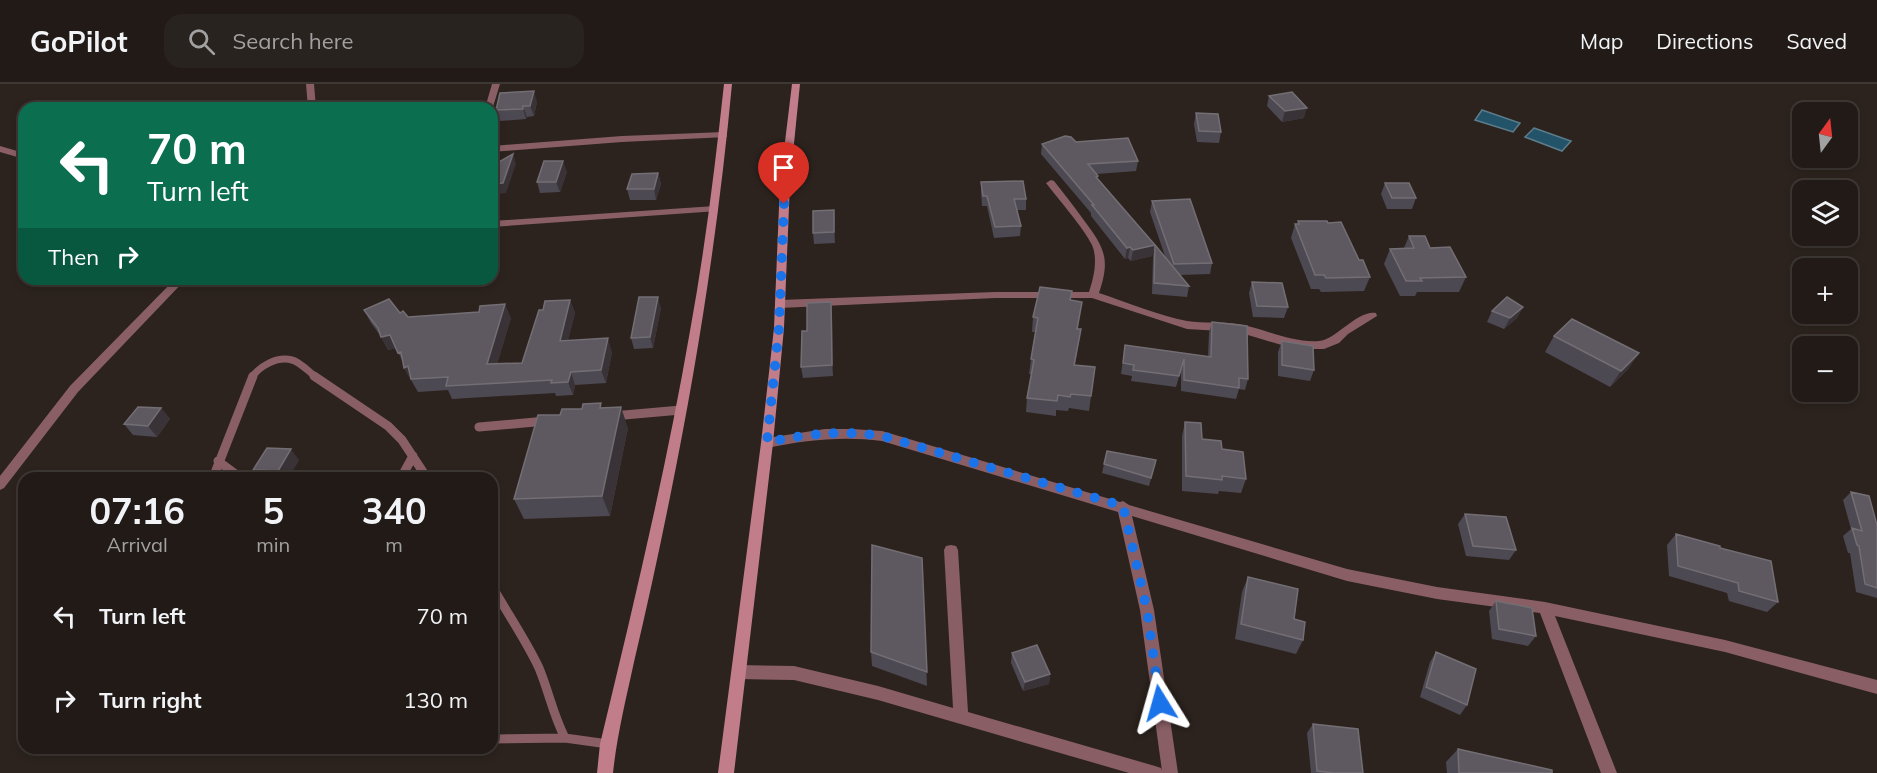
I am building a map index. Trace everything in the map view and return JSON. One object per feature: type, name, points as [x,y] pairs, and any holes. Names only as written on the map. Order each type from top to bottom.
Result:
[{"type":"street","points":[[310,84],[312,102]]},
{"type":"street","points":[[491,102],[496,84]]},
{"type":"street","points":[[605,773],[608,744],[652,556],[681,410],[715,209],[728,84]]},
{"type":"street","points":[[726,773],[767,442],[780,304],[785,183],[796,84]]},
{"type":"street","points":[[498,149],[622,139],[724,135]]},
{"type":"street","points":[[0,149],[18,154]]},
{"type":"street","points":[[1051,183],[1096,243],[1101,261],[1093,295]]},
{"type":"street","points":[[498,224],[715,209]]},
{"type":"street","points":[[0,484],[74,389],[175,285]]},
{"type":"street","points":[[780,304],[995,295],[1093,295],[1187,325],[1238,328],[1285,342],[1311,345],[1324,345],[1335,340],[1344,331],[1372,316]]},
{"type":"street","points":[[767,442],[817,433],[847,432],[882,436],[1123,506],[1347,575],[1437,593],[1545,608],[1725,646],[1877,687]]},
{"type":"street","points":[[1123,506],[1147,610],[1170,773]]},
{"type":"street","points":[[951,550],[961,717]]},
{"type":"street","points":[[1545,608],[1609,773]]},
{"type":"street","points":[[739,672],[794,673],[878,693],[1155,773]]},
{"type":"lane","points":[[215,472],[253,375],[261,366],[281,359],[293,360],[356,406],[388,426],[402,440],[423,472]]},
{"type":"lane","points":[[598,417],[681,410]]},
{"type":"lane","points":[[479,427],[551,421]]},
{"type":"lane","points":[[404,472],[413,456]]},
{"type":"lane","points":[[218,461],[233,472]]},
{"type":"lane","points":[[498,596],[537,664],[551,696],[554,717],[565,738]]},
{"type":"lane","points":[[498,739],[565,738],[608,744]]},
{"type":"water","points":[[1482,110],[1520,123],[1513,132],[1475,120]]},
{"type":"water","points":[[1534,128],[1571,141],[1562,151],[1525,137]]},
{"type":"building","points":[[534,91],[530,106],[523,106],[523,109],[498,110],[500,93]]},
{"type":"building","points":[[1292,92],[1307,108],[1285,111],[1269,96]]},
{"type":"building","points":[[1196,113],[1218,114],[1221,132],[1199,131]]},
{"type":"building","points":[[1065,136],[1071,137],[1076,142],[1128,138],[1138,161],[1088,164],[1098,176],[1096,177],[1155,245],[1133,250],[1130,247],[1127,248],[1042,144]]},
{"type":"building","points":[[513,154],[503,183],[498,183],[498,163]]},
{"type":"building","points":[[544,161],[563,161],[556,182],[537,182]]},
{"type":"building","points":[[658,173],[654,189],[627,189],[632,174]]},
{"type":"building","points":[[1023,181],[1026,199],[1014,199],[1021,226],[995,227],[987,196],[983,196],[981,182]]},
{"type":"building","points":[[1385,183],[1409,183],[1416,198],[1392,198]]},
{"type":"building","points":[[1190,199],[1212,263],[1174,264],[1152,201]]},
{"type":"building","points":[[834,210],[834,232],[813,233],[813,211]]},
{"type":"building","points":[[1298,221],[1341,222],[1359,260],[1363,260],[1370,277],[1326,278],[1324,275],[1315,275],[1295,224],[1299,224]]},
{"type":"building","points":[[1409,236],[1425,236],[1430,248],[1450,247],[1466,277],[1420,278],[1422,281],[1406,281],[1390,249],[1414,248]]},
{"type":"building","points":[[1155,245],[1189,286],[1154,283]]},
{"type":"building","points":[[1252,282],[1282,283],[1288,307],[1257,306]]},
{"type":"building","points":[[1040,287],[1072,291],[1070,300],[1082,302],[1077,329],[1081,329],[1074,365],[1095,367],[1091,396],[1058,395],[1057,401],[1027,398],[1038,318],[1033,317]]},
{"type":"building","points":[[639,297],[658,297],[650,337],[631,338]]},
{"type":"building","points":[[1507,297],[1523,307],[1510,318],[1492,311]]},
{"type":"building","points":[[389,299],[400,313],[403,311],[408,317],[479,312],[480,306],[505,304],[487,364],[522,363],[539,310],[543,310],[545,301],[570,300],[560,341],[608,338],[601,370],[571,372],[568,382],[551,383],[552,380],[446,386],[448,377],[411,379],[408,366],[404,368],[401,352],[398,353],[390,335],[381,337],[378,328],[364,310]]},
{"type":"building","points":[[831,302],[832,365],[801,367],[802,331],[807,331],[807,303]]},
{"type":"building","points":[[1572,319],[1639,353],[1621,371],[1554,336]]},
{"type":"building","points":[[1212,322],[1247,326],[1248,379],[1239,378],[1239,388],[1184,380],[1184,359],[1179,376],[1133,370],[1134,365],[1123,363],[1125,345],[1211,357]]},
{"type":"building","points":[[1282,341],[1313,346],[1314,370],[1282,365]]},
{"type":"building","points":[[601,403],[600,408],[621,407],[602,496],[514,499],[538,415],[560,415],[562,409],[582,409],[583,404]]},
{"type":"building","points":[[138,407],[161,408],[148,426],[124,424]]},
{"type":"building","points":[[1185,422],[1201,423],[1202,439],[1221,441],[1222,449],[1243,452],[1246,479],[1222,476],[1222,480],[1186,476]]},
{"type":"building","points":[[267,448],[291,449],[278,471],[253,470]]},
{"type":"building","points":[[1107,451],[1156,460],[1151,478],[1104,464]]},
{"type":"building","points":[[1851,492],[1869,496],[1877,525],[1877,588],[1865,584],[1859,546],[1852,528],[1862,531]]},
{"type":"building","points":[[1465,514],[1506,517],[1516,550],[1473,546]]},
{"type":"building","points":[[1676,534],[1771,561],[1778,602],[1739,591],[1738,583],[1678,566]]},
{"type":"building","points":[[872,545],[922,558],[927,672],[871,652]]},
{"type":"building","points":[[1248,577],[1298,589],[1294,619],[1305,622],[1303,640],[1241,624]]},
{"type":"building","points":[[1496,601],[1532,608],[1536,636],[1499,629]]},
{"type":"building","points":[[1037,645],[1050,674],[1025,682],[1012,653]]},
{"type":"building","points":[[1436,652],[1476,669],[1467,705],[1426,687]]},
{"type":"building","points":[[1313,724],[1358,729],[1363,773],[1317,771]]},
{"type":"building","points":[[1458,749],[1552,770],[1552,773],[1459,773]]},
{"type":"route","points":[[784,204],[779,328],[767,442],[817,433],[847,432],[882,436],[1123,506],[1147,610],[1160,703]]}]
